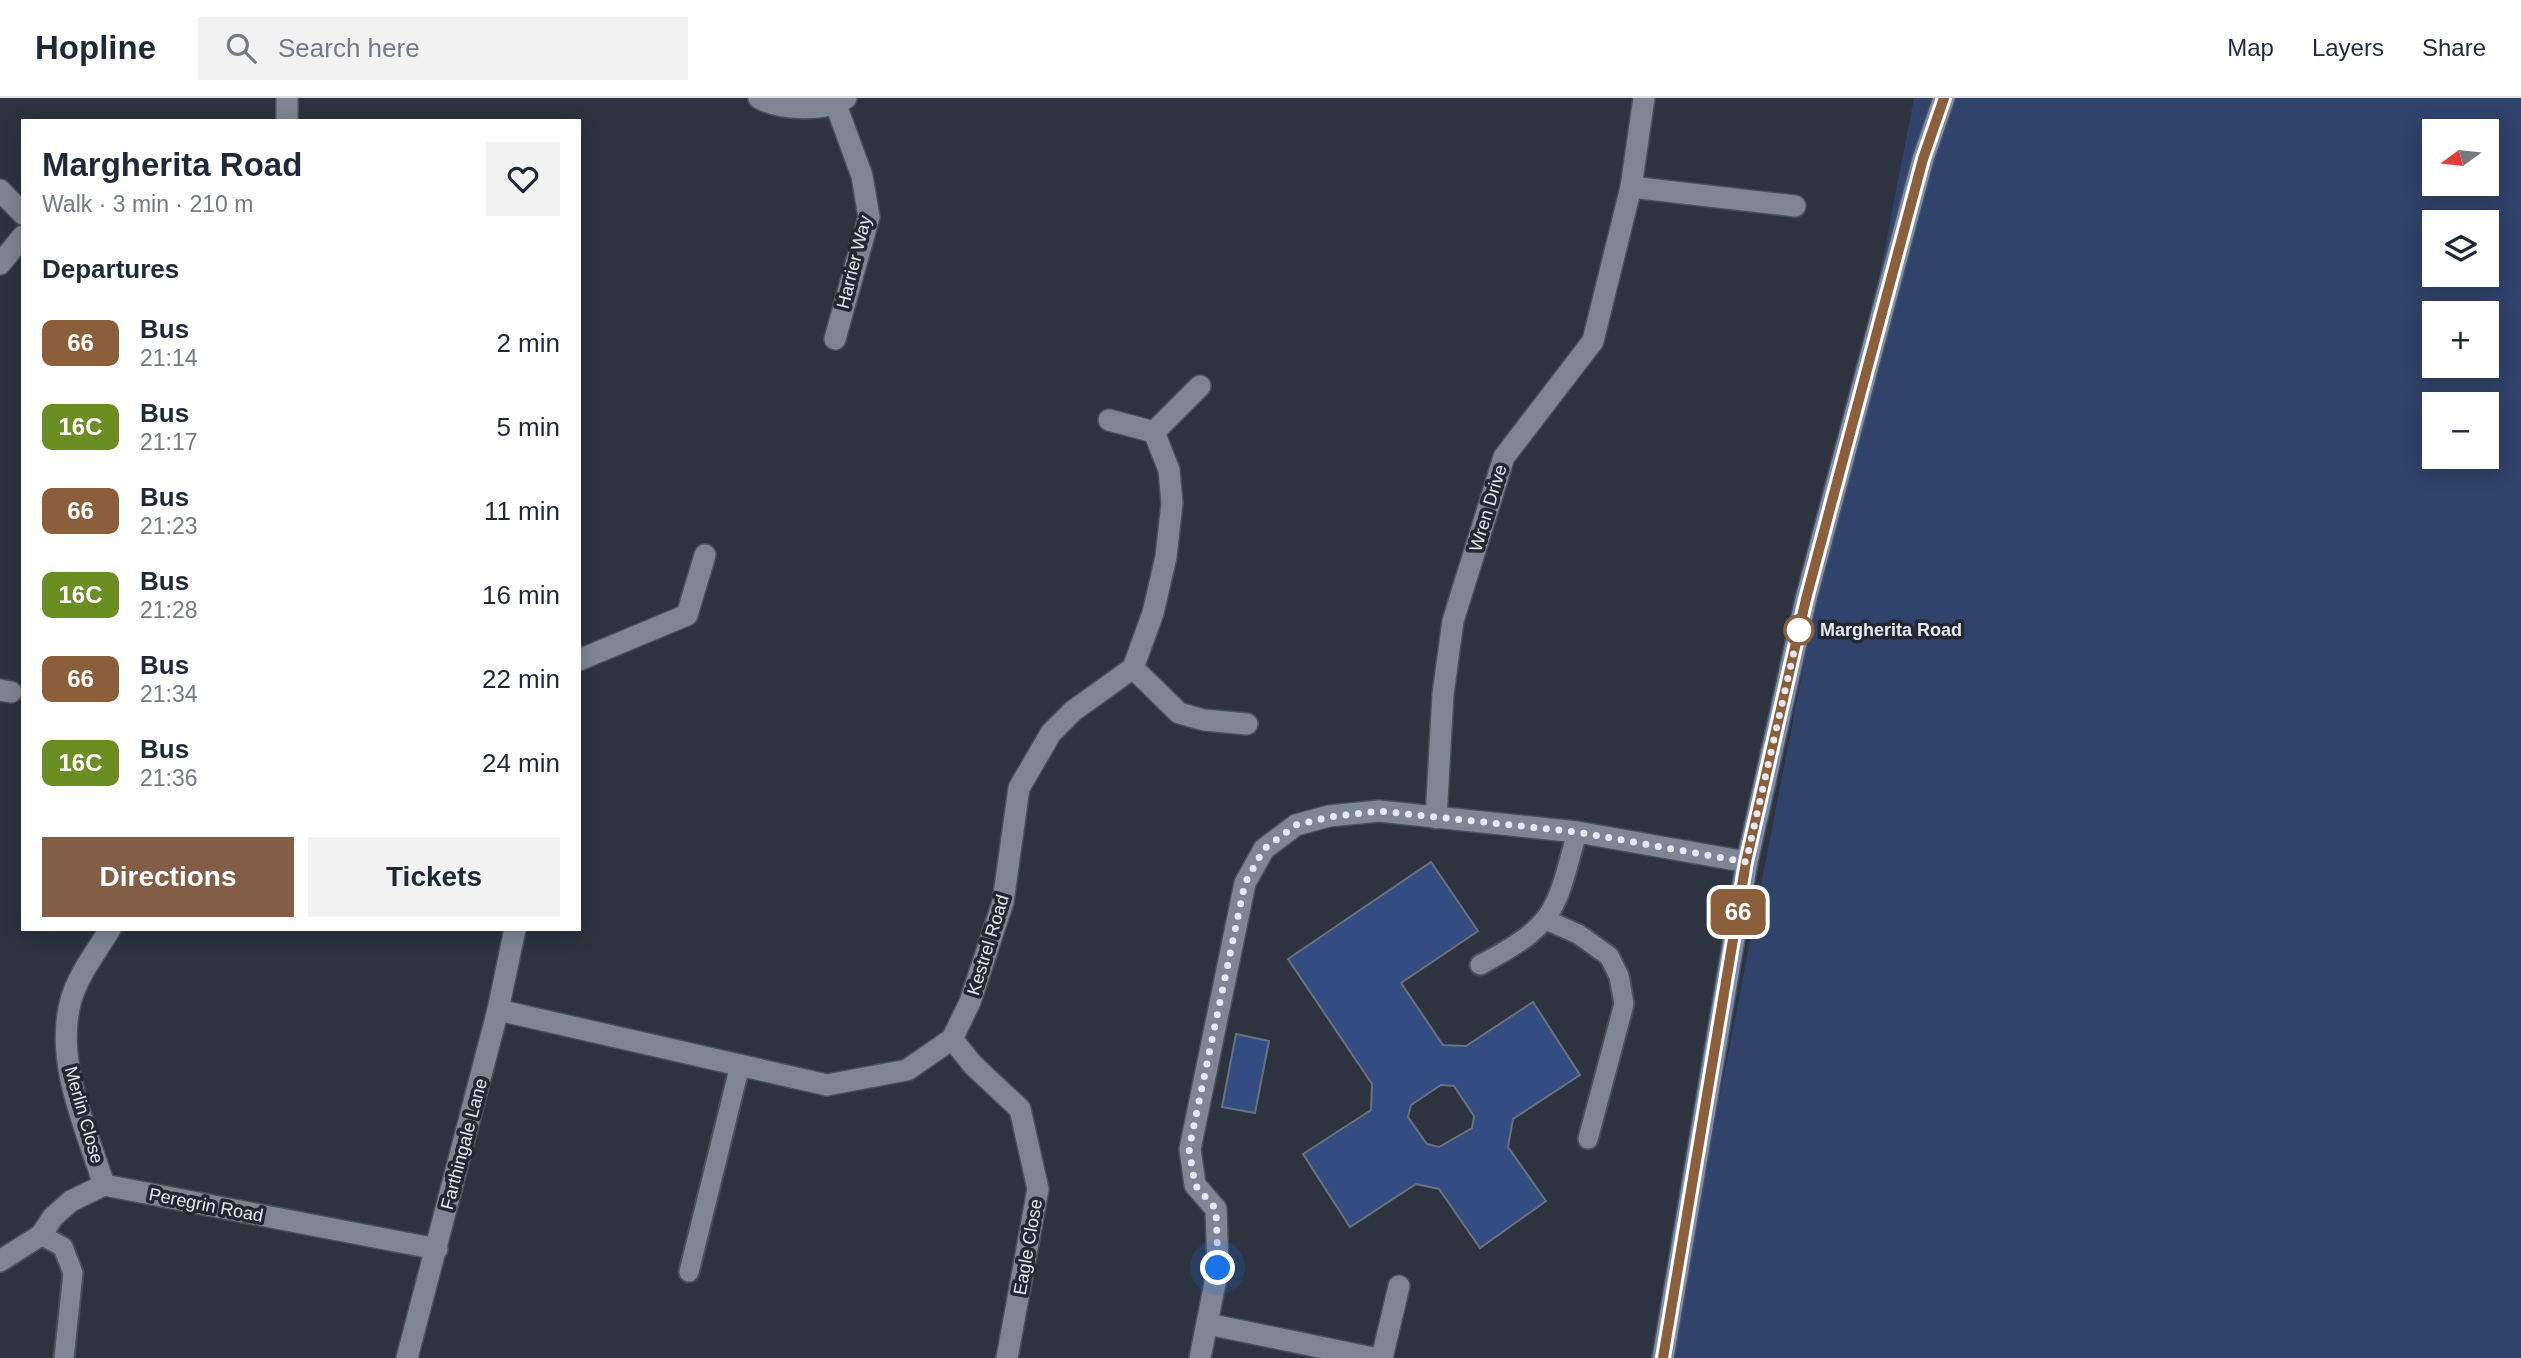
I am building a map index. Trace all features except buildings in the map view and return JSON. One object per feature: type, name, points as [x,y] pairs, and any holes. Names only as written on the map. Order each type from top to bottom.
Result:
[{"type":"street","points":[[287,98],[287,119]]},
{"type":"street","name":"Harrier Way","points":[[759,98],[776,107],[841,102],[862,176],[869,217],[835,339]]},
{"type":"street","name":"Wren Drive","points":[[1436,818],[1443,694],[1453,621],[1504,457],[1593,341],[1632,187],[1644,98]]},
{"type":"street","points":[[1663,1358],[1746,862],[1806,599],[1923,159],[1944,98]]},
{"type":"street","points":[[1632,187],[1795,206]]},
{"type":"street","points":[[0,190],[21,212]]},
{"type":"street","points":[[0,264],[21,238]]},
{"type":"street","points":[[1154,432],[1200,386]]},
{"type":"street","points":[[1110,420],[1154,432]]},
{"type":"street","points":[[1154,432],[1169,470],[1172,503],[1163,568],[1153,613],[1133,668],[1179,713],[1204,720],[1247,724]]},
{"type":"street","points":[[581,659],[687,615],[705,555]]},
{"type":"street","name":"Kestrel Road","points":[[498,1010],[827,1085],[907,1070],[952,1039],[970,1002],[1003,902],[1019,788],[1051,733],[1073,711],[1133,668]]},
{"type":"street","points":[[1200,1358],[1218,1268],[1216,1209],[1195,1185],[1189,1149],[1245,883],[1264,849],[1296,825],[1329,817],[1379,811],[1577,832],[1746,862]]},
{"type":"street","name":"Merlin Close","points":[[104,1185],[69,1066],[66,1024],[71,998],[109,931]]},
{"type":"street","name":"Farthingale Lane","points":[[407,1358],[498,1010],[515,931]]},
{"type":"street","name":"Eagle Close","points":[[952,1039],[973,1065],[1020,1109],[1038,1189],[1007,1358]]},
{"type":"street","points":[[0,1261],[41,1235],[53,1217],[71,1201],[104,1185]]},
{"type":"street","name":"Peregrin Road","points":[[104,1185],[437,1249]]},
{"type":"street","points":[[1382,1358],[1399,1286]]},
{"type":"street","points":[[1208,1324],[1373,1358]]},
{"type":"lane","points":[[1480,965],[1525,941],[1546,920],[1560,896],[1577,832]]},
{"type":"lane","points":[[1546,920],[1578,934],[1609,956],[1619,976],[1624,1004],[1588,1139]]},
{"type":"lane","points":[[688,1272],[740,1065]]},
{"type":"lane","points":[[41,1235],[63,1247],[73,1273],[64,1358]]},
{"type":"shaded area","points":[[1914,98],[2521,98],[2521,1358],[1669,1358]]},
{"type":"bus line","name":"66","points":[[1663,1358],[1746,862],[1806,599],[1923,159],[1944,98]]},
{"type":"place","name":"Margherita Road","points":[[1799,630]]},
{"type":"route","points":[[1218,1268],[1216,1209],[1195,1185],[1189,1149],[1245,883],[1264,849],[1296,825],[1329,817],[1379,811],[1577,832],[1746,862],[1800,625],[1799,630]]}]
